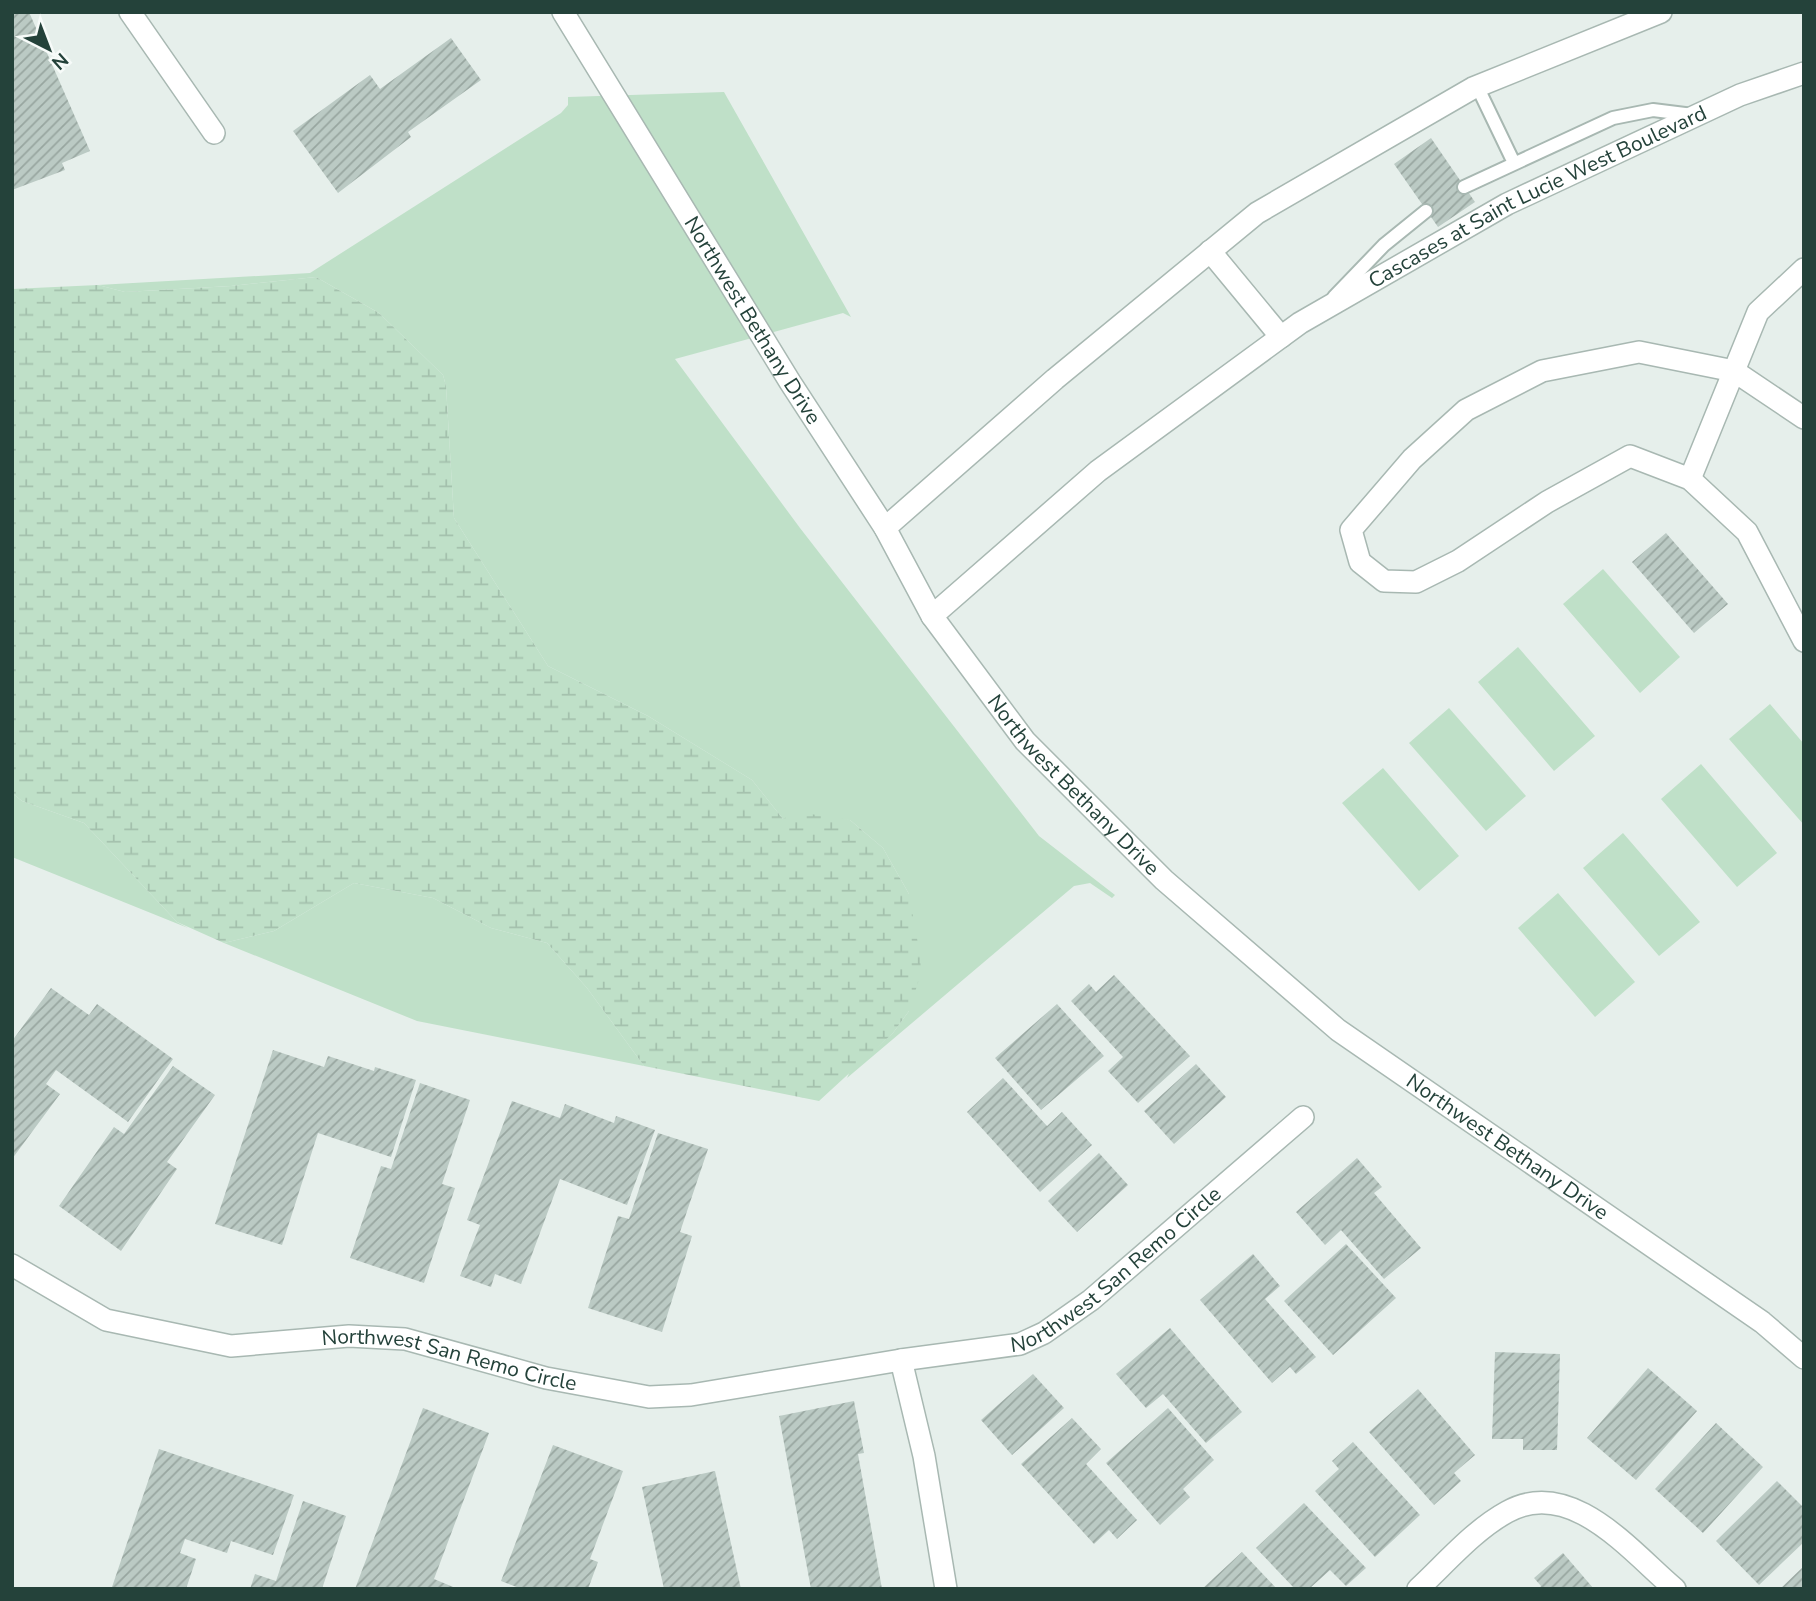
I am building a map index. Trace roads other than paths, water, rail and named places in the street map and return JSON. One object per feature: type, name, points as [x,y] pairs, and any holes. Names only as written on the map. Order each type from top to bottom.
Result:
[{"type":"street","points":[[130,12],[214,133]]},
{"type":"street","name":"Northwest Bethany Drive","points":[[563,12],[790,382],[885,528],[932,616],[1025,741],[1164,880],[1338,1030],[1762,1322],[1804,1358]]},
{"type":"street","points":[[885,528],[1055,379],[1257,212],[1477,86],[1661,12]]},
{"type":"street","name":"Cascases at Saint Lucie West Boulevard","points":[[932,616],[1098,471],[1319,312],[1507,204],[1740,95],[1804,73]]},
{"type":"street","points":[[1210,251],[1281,337]]},
{"type":"street","points":[[1690,479],[1758,312],[1804,269]]},
{"type":"street","points":[[1804,418],[1798,411],[1734,371],[1639,352],[1542,371],[1466,410],[1412,459],[1351,530],[1360,562],[1368,569],[1384,581],[1416,582],[1458,561],[1547,502],[1630,456],[1690,479],[1747,531],[1804,641]]},
{"type":"street","name":"Northwest San Remo Circle","points":[[12,1265],[106,1320],[231,1346],[349,1336],[405,1339],[546,1378],[649,1397],[691,1395],[901,1360],[1020,1344],[1064,1322],[1303,1117]]},
{"type":"street","points":[[901,1360],[924,1456],[946,1589]]},
{"type":"street","points":[[1418,1589],[1488,1525],[1508,1511],[1525,1504],[1544,1502],[1563,1504],[1582,1513],[1675,1589]]},
{"type":"lane","points":[[1477,86],[1514,163]]},
{"type":"lane","points":[[1464,187],[1613,118],[1653,110],[1696,116]]},
{"type":"lane","points":[[1319,312],[1384,245],[1426,211]]}]
